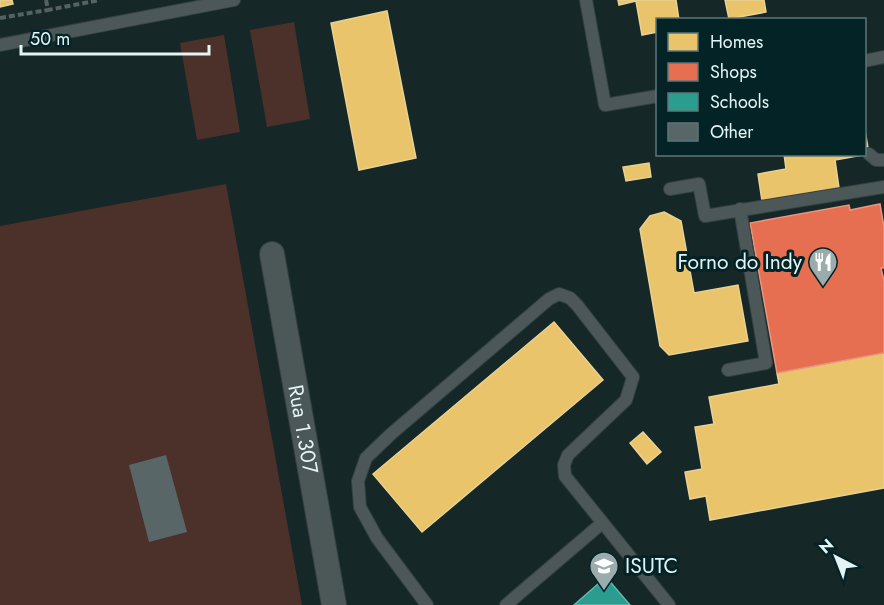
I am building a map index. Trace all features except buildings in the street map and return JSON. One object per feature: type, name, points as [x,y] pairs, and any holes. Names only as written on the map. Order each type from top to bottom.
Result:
[{"type":"street","name":"Rua 1.307","points":[[272,254],[334,605]]},
{"type":"lane","points":[[0,45],[234,0]]},
{"type":"lane","points":[[586,0],[605,105],[656,96]]},
{"type":"lane","points":[[866,61],[884,57]]},
{"type":"lane","points":[[869,154],[876,160],[884,160]]},
{"type":"lane","points":[[670,189],[699,184],[705,216],[884,187]]},
{"type":"lane","points":[[728,370],[766,363],[740,209]]},
{"type":"lane","points":[[427,605],[377,538],[360,507],[358,481],[366,458],[549,299],[559,294],[570,298],[633,377],[626,400],[568,455],[564,465],[565,476],[601,524],[669,605]]},
{"type":"lane","points":[[506,605],[601,524]]},
{"type":"path","points":[[46,0],[48,10]]},
{"type":"path","points":[[0,18],[100,0]]},
{"type":"shaded area","points":[[294,22],[310,119],[267,127],[250,30]]},
{"type":"shaded area","points":[[224,35],[240,132],[197,140],[180,43]]},
{"type":"shaded area","points":[[226,184],[302,605],[0,605],[0,226]]},
{"type":"place","name":"Forno do Indy","points":[[823,288]]},
{"type":"place","name":"ISUTC","points":[[604,592]]}]
